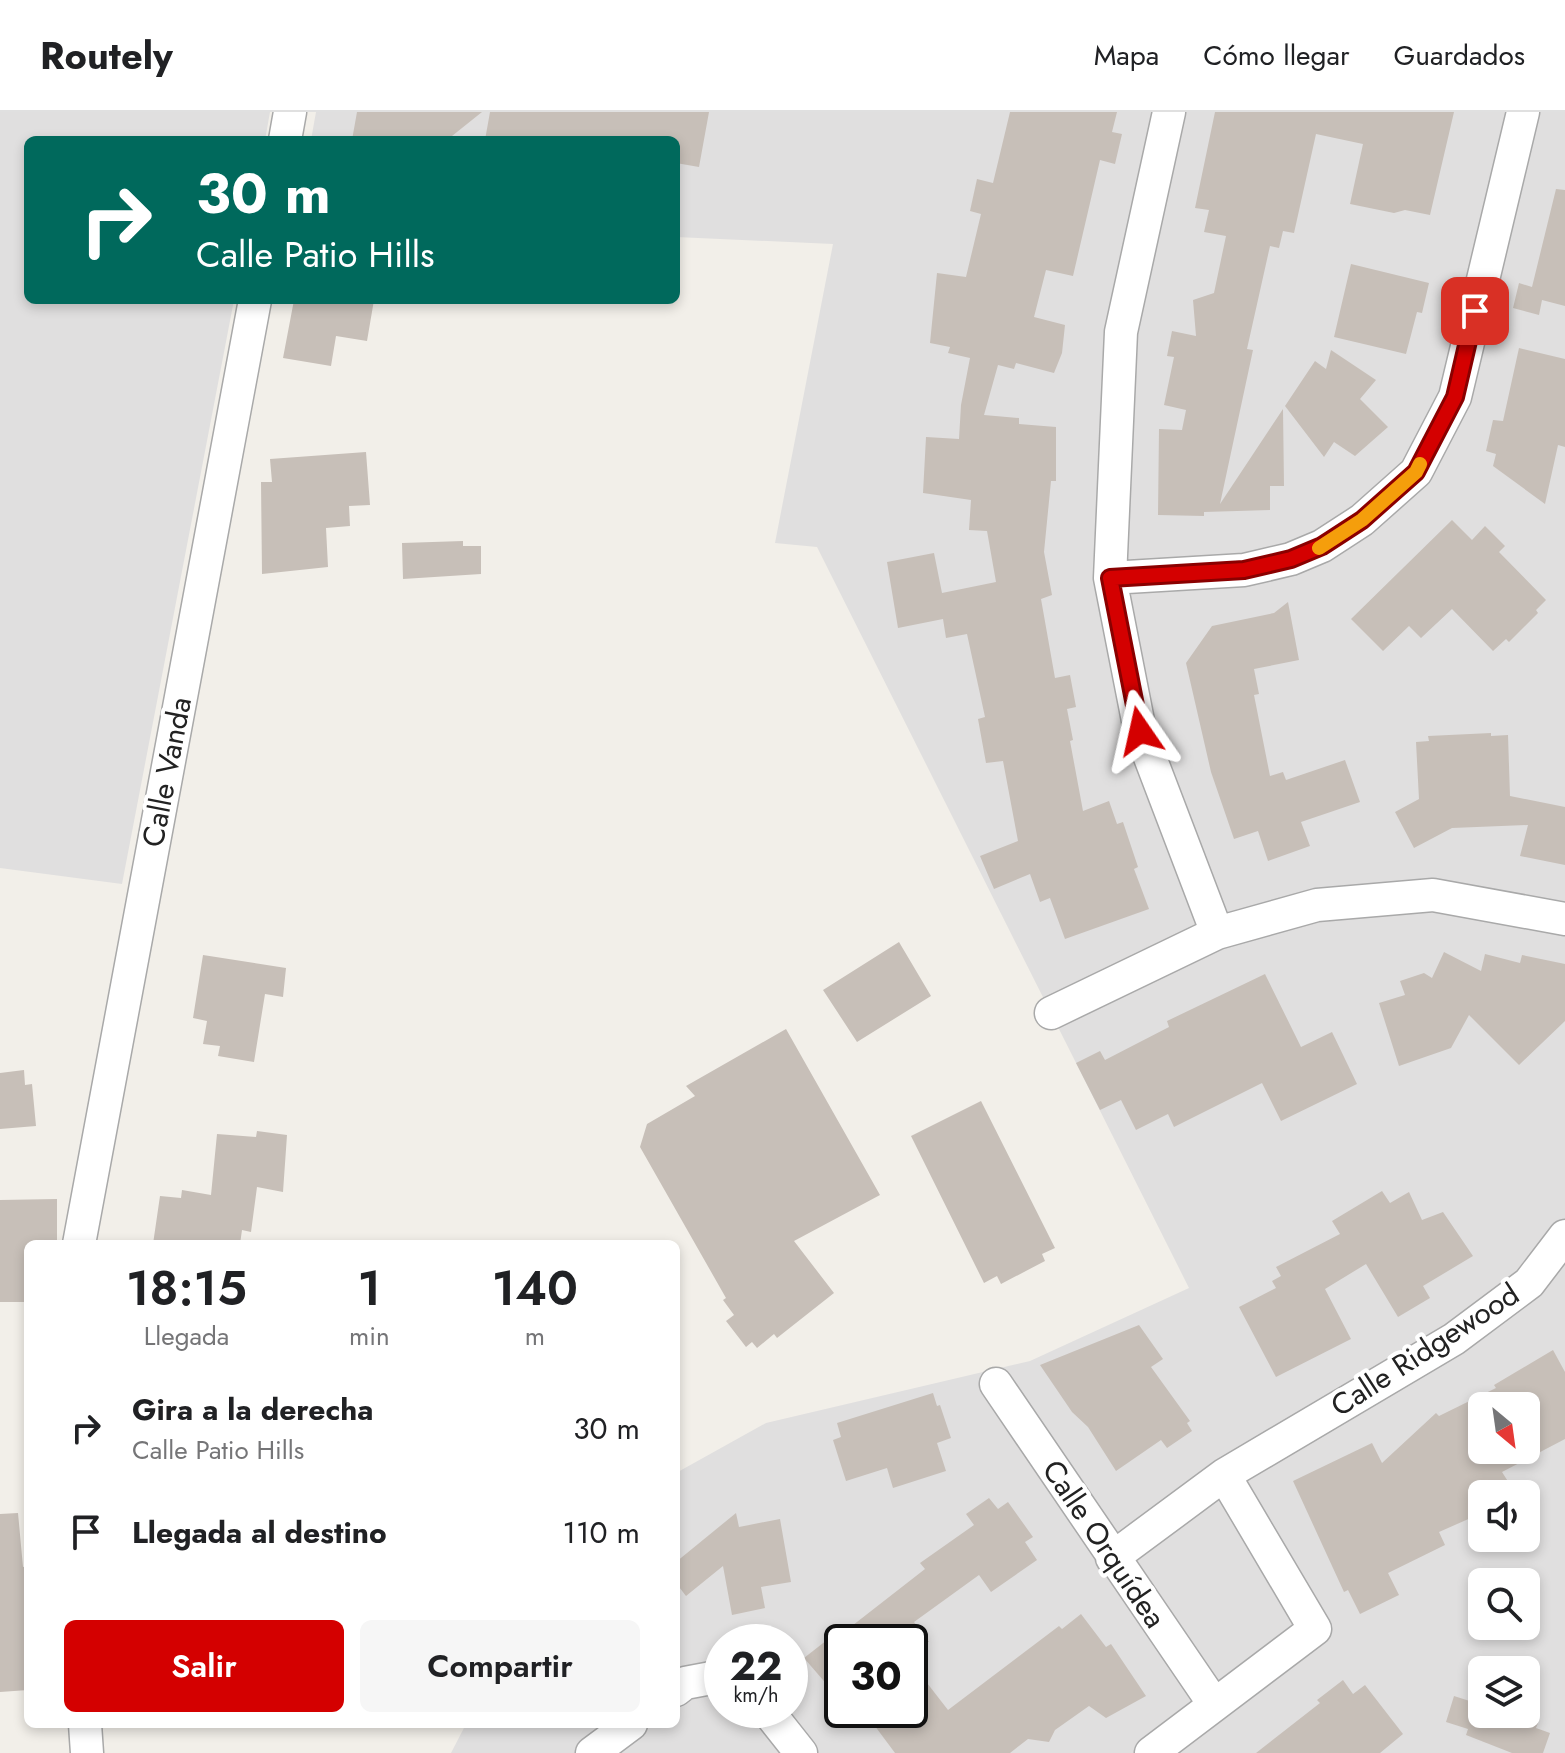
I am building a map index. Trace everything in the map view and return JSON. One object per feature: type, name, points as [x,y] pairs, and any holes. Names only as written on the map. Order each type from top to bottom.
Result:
[{"type":"street","points":[[286,136],[290,112]]},
{"type":"street","points":[[1169,112],[1121,332],[1110,578],[1140,731],[1217,933]]},
{"type":"street","points":[[1110,578],[1244,570],[1291,559],[1322,546],[1362,520],[1416,472],[1455,397],[1523,112]]},
{"type":"street","name":"Calle Vanda","points":[[80,1240],[254,304]]},
{"type":"street","points":[[1051,1013],[1217,933],[1317,905],[1433,895],[1565,919]]},
{"type":"street","name":"Calle Ridgewood","points":[[1112,1558],[1224,1475],[1467,1330],[1529,1283],[1565,1236]]},
{"type":"street","name":"Calle Orquídea","points":[[996,1384],[1214,1704]]},
{"type":"street","points":[[1151,1753],[1315,1629],[1224,1475]]},
{"type":"street","points":[[680,1687],[704,1679]]},
{"type":"street","points":[[85,1728],[87,1753]]},
{"type":"street","points":[[592,1753],[626,1728]]},
{"type":"street","points":[[781,1728],[801,1753]]},
{"type":"shaded area","points":[[0,112],[270,112],[266,136],[24,136],[24,304],[233,304],[122,884],[0,868]]},
{"type":"shaded area","points":[[316,112],[1565,112],[1565,1753],[451,1753],[464,1728],[680,1728],[680,1471],[766,1423],[1030,1361],[1189,1288],[817,547],[775,543],[833,244],[680,237],[680,136],[312,136]]},
{"type":"building","points":[[357,112],[482,112],[452,136],[353,136]]},
{"type":"building","points":[[490,112],[709,112],[699,167],[680,164],[680,136],[486,136]]},
{"type":"building","points":[[1010,112],[1117,112],[1112,132],[1122,134],[1115,164],[1100,160],[1073,276],[1046,270],[1034,317],[1065,325],[1062,353],[1054,373],[1016,363],[1014,369],[998,365],[984,415],[1019,418],[1019,424],[1056,427],[1056,481],[1051,481],[1044,552],[1052,595],[1041,599],[1055,678],[1070,675],[1076,707],[1067,709],[1073,740],[1070,741],[1083,811],[1109,801],[1117,824],[1123,822],[1138,867],[1134,869],[1149,909],[1065,939],[1050,898],[1040,902],[1030,874],[994,889],[980,856],[1018,841],[1003,761],[986,763],[978,719],[985,717],[967,634],[946,638],[943,619],[898,628],[887,562],[934,553],[942,593],[996,582],[987,531],[969,530],[971,500],[923,493],[926,437],[959,439],[961,405],[970,358],[948,353],[950,347],[930,343],[937,273],[966,277],[981,214],[970,211],[977,179],[993,183]]},
{"type":"building","points":[[1215,112],[1454,112],[1430,215],[1405,210],[1394,213],[1350,204],[1363,144],[1316,134],[1294,233],[1283,231],[1279,248],[1270,246],[1247,349],[1253,350],[1220,504],[1283,409],[1284,486],[1270,486],[1270,510],[1204,512],[1204,516],[1158,515],[1159,429],[1182,430],[1186,410],[1164,405],[1174,357],[1167,356],[1172,331],[1196,336],[1193,300],[1214,293],[1226,236],[1204,232],[1209,210],[1195,208]]},
{"type":"building","points":[[1556,189],[1565,190],[1565,306],[1542,300],[1539,315],[1513,308],[1519,283],[1532,287]]},
{"type":"building","points":[[1351,264],[1429,283],[1422,313],[1417,312],[1406,354],[1334,337]]},
{"type":"building","points":[[293,304],[373,304],[367,341],[336,336],[331,366],[283,358]]},
{"type":"building","points":[[1519,348],[1565,359],[1565,447],[1558,445],[1545,504],[1493,466],[1496,454],[1486,451],[1493,420],[1503,421]]},
{"type":"building","points":[[1331,350],[1376,380],[1360,399],[1388,427],[1355,456],[1334,442],[1324,457],[1285,406],[1315,361],[1326,369]]},
{"type":"building","points":[[366,452],[370,505],[349,506],[350,526],[326,528],[328,567],[262,574],[261,482],[272,482],[270,459]]},
{"type":"building","points":[[1452,520],[1472,540],[1485,526],[1505,546],[1499,552],[1546,600],[1536,610],[1538,613],[1509,642],[1506,639],[1493,651],[1452,609],[1421,638],[1409,626],[1383,651],[1351,619]]},
{"type":"building","points":[[463,541],[463,546],[481,546],[481,574],[403,579],[402,543]]},
{"type":"building","points":[[1288,602],[1299,660],[1254,669],[1259,694],[1254,695],[1270,776],[1283,772],[1286,780],[1345,760],[1360,802],[1301,822],[1310,846],[1268,861],[1258,831],[1234,839],[1211,772],[1186,663],[1212,626],[1274,613]]},
{"type":"building","points":[[1491,733],[1491,736],[1508,735],[1510,796],[1565,807],[1565,865],[1520,856],[1528,825],[1452,828],[1414,848],[1395,812],[1419,799],[1416,742],[1429,741],[1428,736]]},
{"type":"building","points":[[899,942],[931,996],[857,1042],[823,990]]},
{"type":"building","points":[[1444,952],[1481,971],[1485,954],[1520,963],[1522,955],[1565,964],[1565,1021],[1519,1065],[1469,1015],[1451,1048],[1399,1066],[1379,1003],[1405,995],[1400,981],[1424,973],[1432,978]]},
{"type":"building","points":[[203,955],[286,968],[283,997],[265,994],[254,1062],[218,1056],[220,1046],[203,1044],[207,1021],[193,1018]]},
{"type":"building","points":[[1265,974],[1301,1047],[1332,1032],[1357,1084],[1281,1121],[1262,1083],[1174,1127],[1168,1114],[1136,1130],[1121,1100],[1100,1110],[1076,1063],[1100,1051],[1105,1060],[1169,1027],[1167,1021]]},
{"type":"building","points":[[786,1029],[880,1195],[794,1241],[834,1293],[777,1338],[774,1334],[757,1348],[752,1342],[746,1347],[726,1321],[734,1315],[723,1300],[726,1298],[640,1147],[647,1124],[695,1096],[686,1086]]},
{"type":"building","points":[[24,1070],[25,1085],[32,1084],[36,1126],[0,1129],[0,1073]]},
{"type":"building","points":[[981,1101],[1055,1248],[1042,1254],[1045,1261],[1001,1284],[997,1276],[984,1283],[911,1136]]},
{"type":"building","points":[[257,1131],[287,1135],[283,1192],[257,1187],[251,1232],[242,1230],[241,1240],[154,1240],[160,1196],[181,1198],[182,1190],[211,1195],[217,1134],[256,1137]]},
{"type":"building","points":[[1382,1191],[1390,1203],[1409,1192],[1422,1220],[1443,1212],[1473,1256],[1423,1286],[1430,1298],[1398,1317],[1366,1264],[1325,1289],[1351,1339],[1276,1377],[1239,1307],[1276,1288],[1272,1281],[1281,1276],[1276,1267],[1340,1234],[1332,1221]]},
{"type":"building","points":[[57,1199],[57,1240],[24,1240],[24,1302],[0,1302],[0,1200]]},
{"type":"building","points":[[1139,1325],[1163,1359],[1151,1367],[1190,1421],[1187,1423],[1192,1431],[1167,1448],[1161,1440],[1116,1471],[1088,1427],[1072,1412],[1040,1365]]},
{"type":"building","points":[[1553,1350],[1565,1372],[1565,1439],[1540,1452],[1540,1392],[1488,1392],[1496,1388],[1494,1385]]},
{"type":"building","points":[[933,1393],[951,1438],[937,1443],[946,1471],[893,1488],[887,1468],[846,1481],[833,1440],[841,1437],[837,1423]]},
{"type":"building","points":[[1468,1402],[1468,1464],[1517,1464],[1502,1472],[1507,1480],[1468,1480],[1468,1519],[1439,1532],[1445,1545],[1388,1573],[1399,1595],[1360,1614],[1348,1590],[1344,1592],[1293,1481],[1372,1443],[1382,1463],[1436,1413],[1439,1416]]},
{"type":"building","points":[[989,1498],[998,1509],[1008,1502],[1033,1537],[1025,1542],[1037,1560],[991,1592],[979,1575],[914,1622],[916,1624],[854,1624],[925,1569],[920,1563],[974,1525],[966,1514]]},
{"type":"building","points":[[18,1513],[24,1567],[24,1690],[0,1692],[0,1514]]},
{"type":"building","points":[[736,1513],[739,1527],[780,1519],[791,1582],[761,1587],[765,1608],[732,1615],[723,1566],[686,1596],[680,1588],[680,1559]]},
{"type":"building","points":[[1081,1614],[1106,1647],[1111,1644],[1146,1696],[1106,1718],[1089,1706],[1055,1730],[1049,1742],[1028,1739],[1010,1753],[895,1753],[876,1728],[928,1728],[928,1684],[948,1710],[1059,1626],[1062,1629]]},
{"type":"building","points":[[824,1642],[824,1681],[808,1663],[808,1655]]},
{"type":"building","points":[[1343,1680],[1353,1694],[1365,1685],[1403,1734],[1380,1753],[1256,1753],[1320,1703],[1317,1700]]},
{"type":"building","points":[[1454,1696],[1468,1700],[1468,1728],[1536,1728],[1550,1733],[1543,1753],[1512,1753],[1466,1735],[1468,1729],[1446,1722]]},
{"type":"slow traffic","points":[[1319,548],[1362,520],[1416,472],[1420,464]]},
{"type":"route","points":[[1140,731],[1110,578],[1244,570],[1291,559],[1322,546],[1362,520],[1416,472],[1455,397],[1475,311]]}]
